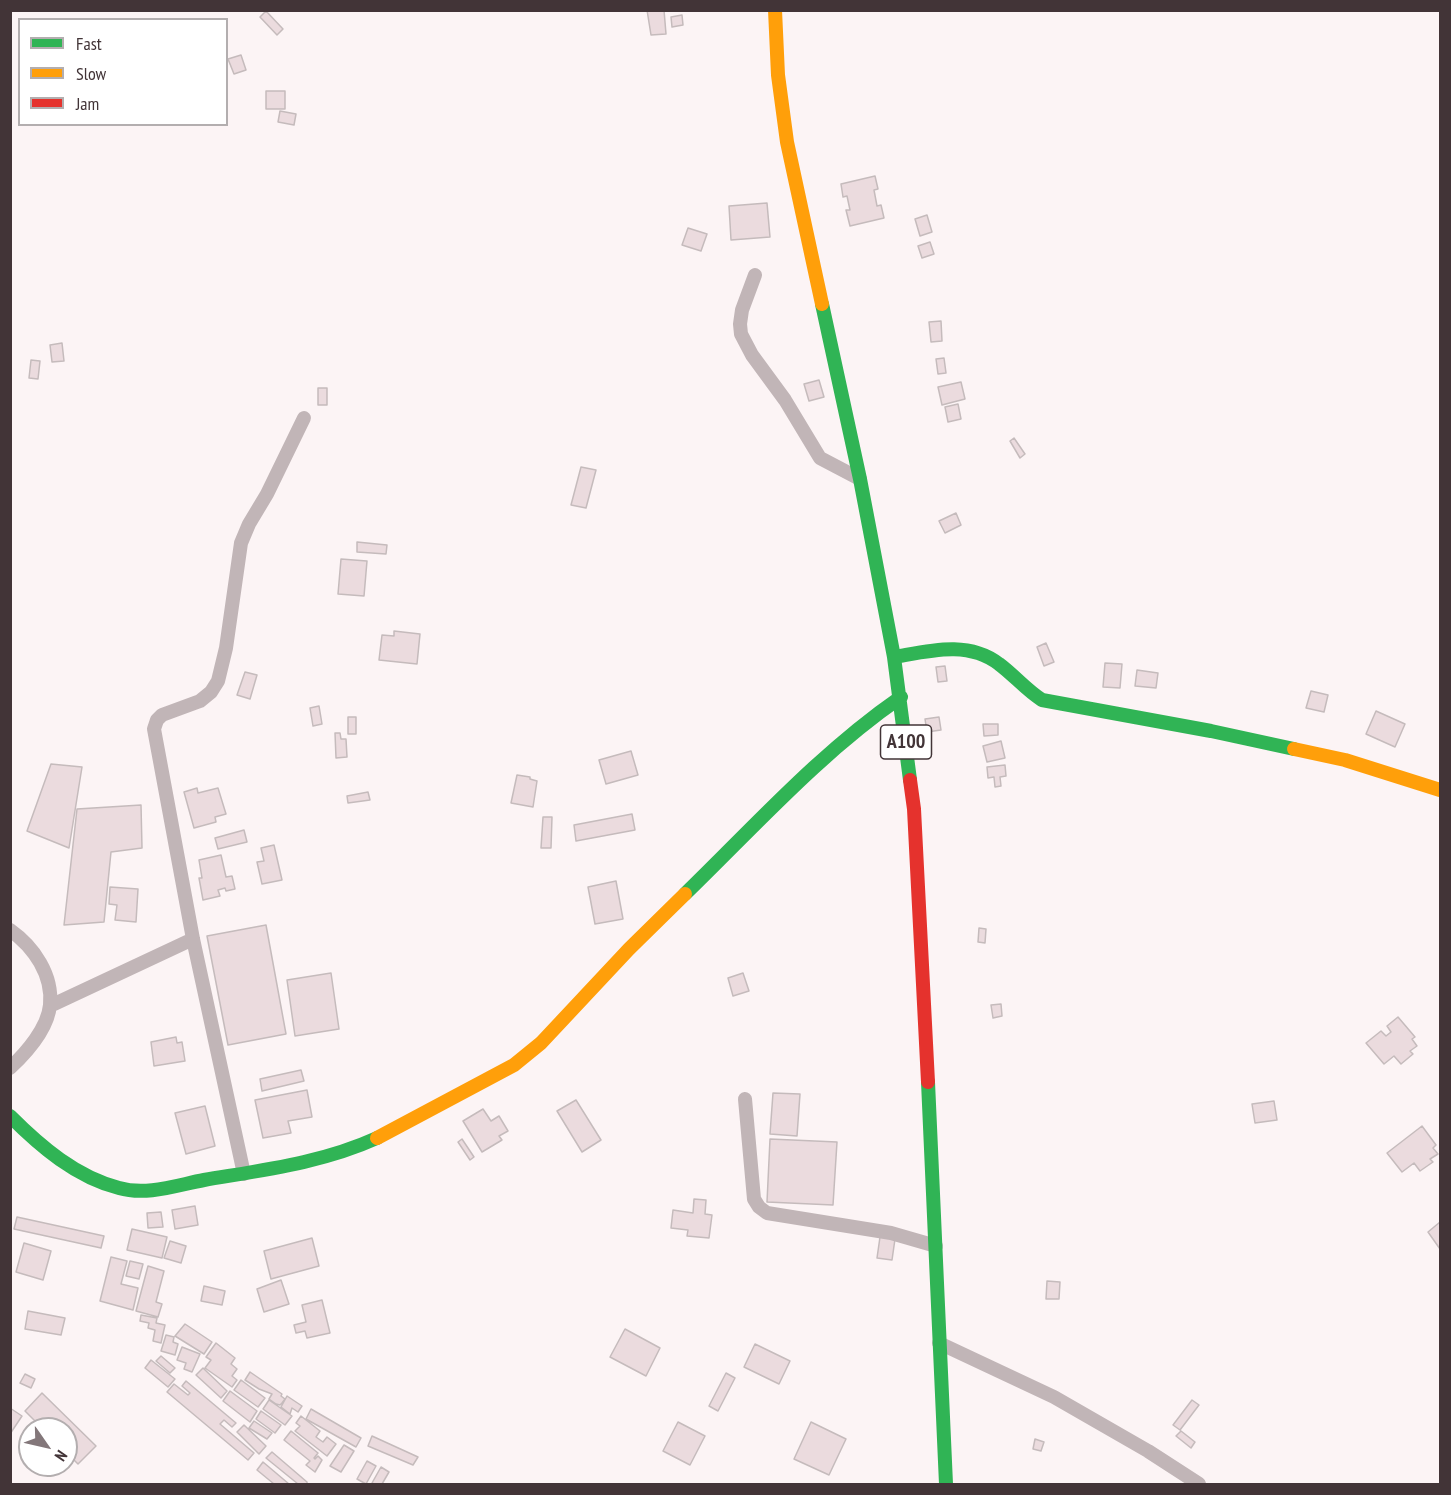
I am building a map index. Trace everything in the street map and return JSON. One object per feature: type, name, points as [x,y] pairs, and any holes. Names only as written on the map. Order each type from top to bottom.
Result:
[{"type":"main road","name":"A100","points":[[775,10],[778,75],[787,142],[860,479],[894,657],[914,809],[946,1485]]},
{"type":"main road","points":[[894,657],[940,650],[971,649],[986,654],[1042,700],[1211,731],[1335,758],[1440,790]]},
{"type":"main road","points":[[11,1120],[33,1140],[66,1164],[99,1183],[138,1192],[317,1160],[352,1149],[392,1131],[514,1065],[541,1043],[629,949],[798,781],[866,721],[901,697]]},
{"type":"street","points":[[755,275],[742,310],[741,334],[752,355],[785,400],[820,458],[860,479]]},
{"type":"street","points":[[244,1174],[193,939],[154,729],[157,720],[162,715],[200,701],[211,692],[218,681],[226,648],[241,543],[304,418]]},
{"type":"street","points":[[10,930],[32,948],[42,966],[50,1006],[27,1053],[10,1068]]},
{"type":"street","points":[[50,1006],[193,939]]},
{"type":"street","points":[[745,1099],[754,1198],[759,1207],[767,1213],[891,1233],[936,1246]]},
{"type":"street","points":[[939,1343],[1054,1397],[1148,1451],[1198,1485]]},
{"type":"building","points":[[647,10],[664,10],[666,34],[651,35]]},
{"type":"building","points":[[266,11],[283,29],[277,35],[260,17]]},
{"type":"building","points":[[682,15],[683,25],[672,27],[671,17]]},
{"type":"building","points":[[241,55],[246,70],[234,74],[228,59]]},
{"type":"building","points":[[266,91],[285,91],[285,109],[266,109]]},
{"type":"building","points":[[280,111],[296,114],[294,125],[278,122]]},
{"type":"building","points":[[875,176],[878,189],[874,190],[877,206],[881,205],[884,218],[850,226],[846,210],[850,210],[847,196],[843,197],[841,184]]},
{"type":"building","points":[[767,203],[770,237],[731,240],[729,206]]},
{"type":"building","points":[[927,215],[932,232],[920,236],[915,219]]},
{"type":"building","points":[[688,228],[707,234],[701,251],[682,245]]},
{"type":"building","points":[[930,242],[934,254],[922,258],[918,246]]},
{"type":"building","points":[[941,321],[942,341],[931,342],[929,322]]},
{"type":"building","points":[[62,343],[64,361],[52,362],[50,345]]},
{"type":"building","points":[[944,358],[946,373],[938,374],[936,359]]},
{"type":"building","points":[[31,360],[40,361],[38,379],[29,378]]},
{"type":"building","points":[[819,380],[824,397],[809,401],[804,384]]},
{"type":"building","points":[[961,382],[965,399],[942,405],[938,387]]},
{"type":"building","points":[[318,388],[327,388],[327,405],[318,405]]},
{"type":"building","points":[[958,404],[961,419],[948,422],[945,407]]},
{"type":"building","points":[[1014,438],[1025,454],[1020,458],[1010,441]]},
{"type":"building","points":[[581,467],[596,470],[586,508],[571,505]]},
{"type":"building","points":[[956,513],[961,525],[945,533],[939,521]]},
{"type":"building","points":[[357,542],[387,545],[386,554],[357,552]]},
{"type":"building","points":[[341,559],[367,561],[364,596],[338,594]]},
{"type":"building","points":[[394,631],[420,634],[417,664],[379,660],[382,635],[394,636]]},
{"type":"building","points":[[1046,643],[1054,662],[1044,666],[1037,647]]},
{"type":"building","points":[[1105,663],[1122,664],[1120,688],[1103,687]]},
{"type":"building","points":[[945,666],[947,681],[938,682],[936,667]]},
{"type":"building","points":[[1137,670],[1158,673],[1156,688],[1135,686]]},
{"type":"building","points":[[245,672],[257,675],[250,699],[237,695]]},
{"type":"building","points":[[1311,691],[1328,695],[1324,712],[1306,708]]},
{"type":"building","points":[[319,706],[322,724],[313,726],[310,708]]},
{"type":"building","points":[[1376,711],[1405,724],[1395,747],[1366,734]]},
{"type":"building","points":[[348,717],[356,717],[356,734],[348,734]]},
{"type":"building","points":[[939,717],[941,730],[927,732],[925,719]]},
{"type":"building","points":[[983,724],[998,724],[998,735],[984,736]]},
{"type":"building","points":[[335,733],[340,733],[341,739],[346,739],[347,757],[336,758]]},
{"type":"building","points":[[1001,741],[1005,758],[987,762],[983,746]]},
{"type":"building","points":[[631,751],[638,775],[606,784],[599,760]]},
{"type":"building","points":[[51,764],[82,767],[69,848],[27,831]]},
{"type":"building","points":[[1005,765],[1006,776],[1000,777],[1001,786],[995,787],[994,777],[988,778],[987,767]]},
{"type":"building","points":[[517,775],[530,777],[537,781],[533,807],[511,803]]},
{"type":"building","points":[[197,788],[198,793],[218,788],[226,814],[215,817],[216,822],[194,828],[184,792]]},
{"type":"building","points":[[368,792],[370,800],[348,803],[347,796]]},
{"type":"building","points":[[141,805],[142,848],[111,852],[104,922],[64,925],[77,809]]},
{"type":"building","points":[[632,814],[635,830],[576,841],[574,825]]},
{"type":"building","points":[[543,817],[552,817],[551,848],[541,848]]},
{"type":"building","points":[[244,830],[247,842],[218,849],[215,838]]},
{"type":"building","points":[[274,845],[282,880],[262,884],[257,862],[264,861],[261,848]]},
{"type":"building","points":[[221,855],[226,877],[232,876],[235,889],[218,890],[220,896],[203,900],[199,860]]},
{"type":"building","points":[[616,881],[623,919],[595,924],[588,887]]},
{"type":"building","points":[[110,887],[138,889],[136,922],[115,920],[117,905],[109,904]]},
{"type":"building","points":[[266,925],[286,1034],[228,1045],[207,936]]},
{"type":"building","points":[[979,928],[986,929],[985,943],[978,942]]},
{"type":"building","points":[[331,973],[339,1029],[295,1036],[287,980]]},
{"type":"building","points":[[743,973],[749,991],[733,996],[728,978]]},
{"type":"building","points":[[1001,1004],[1002,1016],[993,1018],[991,1005]]},
{"type":"building","points":[[1398,1017],[1415,1037],[1412,1039],[1417,1046],[1410,1051],[1413,1054],[1401,1064],[1394,1056],[1384,1064],[1366,1043],[1381,1031],[1386,1036],[1391,1032],[1387,1026]]},
{"type":"building","points":[[176,1037],[177,1043],[182,1042],[185,1061],[154,1066],[151,1042]]},
{"type":"building","points":[[301,1070],[304,1081],[262,1091],[260,1079]]},
{"type":"building","points":[[307,1090],[312,1117],[288,1121],[291,1133],[263,1138],[255,1100]]},
{"type":"building","points":[[773,1093],[800,1094],[797,1136],[770,1134]]},
{"type":"building","points":[[576,1100],[601,1140],[582,1152],[557,1111]]},
{"type":"building","points":[[1274,1101],[1277,1120],[1255,1123],[1252,1104]]},
{"type":"building","points":[[205,1106],[215,1146],[186,1154],[175,1113]]},
{"type":"building","points":[[483,1109],[491,1121],[499,1116],[508,1131],[499,1136],[502,1140],[482,1152],[463,1121]]},
{"type":"building","points":[[1422,1126],[1436,1145],[1433,1148],[1438,1154],[1430,1159],[1433,1162],[1420,1171],[1414,1163],[1402,1172],[1387,1153]]},
{"type":"building","points":[[462,1139],[474,1157],[470,1160],[458,1142]]},
{"type":"building","points":[[770,1139],[837,1142],[833,1205],[767,1202]]},
{"type":"building","points":[[694,1199],[706,1200],[705,1214],[712,1215],[709,1238],[687,1236],[688,1230],[671,1228],[673,1210],[693,1213]]},
{"type":"building","points":[[195,1206],[198,1225],[175,1229],[172,1210]]},
{"type":"building","points":[[161,1212],[163,1227],[148,1228],[147,1213]]},
{"type":"building","points":[[17,1217],[104,1236],[101,1248],[14,1229]]},
{"type":"building","points":[[1440,1222],[1440,1249],[1428,1232]]},
{"type":"building","points":[[132,1229],[167,1237],[162,1258],[127,1250]]},
{"type":"building","points":[[880,1237],[895,1239],[892,1260],[877,1258]]},
{"type":"building","points":[[312,1238],[319,1266],[271,1279],[264,1251]]},
{"type":"building","points":[[170,1241],[186,1246],[181,1263],[164,1258]]},
{"type":"building","points":[[24,1243],[51,1251],[43,1280],[16,1272]]},
{"type":"building","points":[[111,1257],[127,1261],[121,1284],[138,1288],[133,1310],[100,1301]]},
{"type":"building","points":[[130,1261],[143,1264],[139,1279],[126,1276]]},
{"type":"building","points":[[148,1266],[164,1271],[156,1302],[162,1304],[158,1317],[136,1311]]},
{"type":"building","points":[[281,1280],[289,1304],[264,1312],[257,1289]]},
{"type":"building","points":[[1047,1281],[1060,1282],[1059,1299],[1046,1299]]},
{"type":"building","points":[[204,1286],[225,1291],[222,1305],[201,1301]]},
{"type":"building","points":[[322,1300],[330,1333],[307,1338],[305,1331],[296,1333],[294,1325],[306,1322],[302,1305]]},
{"type":"building","points":[[28,1311],[65,1318],[61,1335],[25,1329]]},
{"type":"building","points":[[141,1315],[157,1318],[156,1323],[165,1325],[161,1343],[153,1341],[155,1330],[148,1328],[149,1323],[140,1321]]},
{"type":"building","points":[[185,1324],[212,1342],[204,1354],[175,1336]]},
{"type":"building","points":[[625,1329],[660,1348],[646,1376],[610,1357]]},
{"type":"building","points":[[166,1335],[174,1337],[173,1342],[178,1344],[175,1355],[161,1351]]},
{"type":"building","points":[[216,1343],[235,1358],[231,1364],[237,1369],[232,1376],[237,1380],[232,1387],[205,1368],[211,1360],[206,1357]]},
{"type":"building","points":[[755,1344],[790,1361],[779,1384],[744,1367]]},
{"type":"building","points":[[182,1347],[200,1354],[192,1372],[184,1369],[186,1363],[177,1360]]},
{"type":"building","points":[[161,1356],[175,1368],[170,1373],[156,1361]]},
{"type":"building","points":[[151,1360],[175,1379],[168,1387],[145,1368]]},
{"type":"building","points":[[203,1368],[227,1391],[221,1398],[196,1375]]},
{"type":"building","points":[[250,1372],[282,1394],[281,1396],[285,1399],[280,1405],[269,1399],[272,1394],[245,1380]]},
{"type":"building","points":[[726,1373],[735,1378],[718,1411],[709,1406]]},
{"type":"building","points":[[25,1374],[35,1379],[31,1388],[20,1383]]},
{"type":"building","points":[[241,1380],[265,1398],[258,1407],[234,1390]]},
{"type":"building","points":[[186,1381],[236,1423],[232,1427],[224,1420],[220,1424],[254,1453],[248,1460],[167,1392],[174,1384],[188,1395],[190,1393],[182,1386]]},
{"type":"building","points":[[230,1391],[257,1411],[250,1422],[223,1401]]},
{"type":"building","points":[[42,1393],[66,1417],[31,1417],[25,1411]]},
{"type":"building","points":[[287,1396],[302,1406],[298,1412],[292,1408],[290,1414],[281,1407]]},
{"type":"building","points":[[269,1400],[292,1416],[285,1425],[263,1409]]},
{"type":"building","points":[[1192,1400],[1199,1405],[1180,1430],[1173,1425]]},
{"type":"building","points":[[10,1408],[22,1416],[18,1417],[18,1422],[10,1434]]},
{"type":"building","points":[[311,1409],[361,1438],[356,1447],[306,1419]]},
{"type":"building","points":[[261,1411],[281,1425],[275,1433],[256,1419]]},
{"type":"building","points":[[301,1416],[320,1431],[316,1437],[323,1442],[327,1437],[336,1444],[327,1456],[295,1431],[300,1426],[296,1423]]},
{"type":"building","points":[[254,1421],[272,1433],[267,1439],[249,1428]]},
{"type":"building","points":[[678,1422],[705,1436],[690,1465],[663,1451]]},
{"type":"building","points":[[811,1422],[846,1439],[829,1475],[794,1459]]},
{"type":"building","points":[[244,1425],[266,1446],[259,1454],[237,1432]]},
{"type":"building","points":[[78,1428],[96,1446],[78,1464]]},
{"type":"building","points":[[291,1431],[318,1453],[314,1458],[318,1456],[322,1460],[315,1472],[306,1465],[310,1461],[284,1440]]},
{"type":"building","points":[[1181,1431],[1195,1442],[1191,1448],[1176,1436]]},
{"type":"building","points":[[372,1436],[418,1457],[413,1465],[368,1446]]},
{"type":"building","points":[[1035,1439],[1044,1442],[1041,1451],[1033,1449]]},
{"type":"building","points":[[344,1445],[354,1451],[341,1472],[330,1466]]},
{"type":"building","points":[[272,1452],[307,1484],[298,1484],[266,1458]]},
{"type":"building","points":[[367,1461],[376,1466],[366,1484],[357,1479]]},
{"type":"building","points":[[263,1462],[289,1484],[274,1484],[257,1470]]},
{"type":"building","points":[[381,1467],[389,1472],[382,1484],[374,1484],[372,1483]]},
{"type":"traffic: fast","points":[[822,304],[860,479],[894,657],[910,780]]},
{"type":"traffic: fast","points":[[894,657],[948,649],[974,652],[999,664],[1042,700],[1211,731],[1294,749]]},
{"type":"traffic: fast","points":[[685,894],[816,766],[871,719],[901,697]]},
{"type":"traffic: fast","points":[[928,1082],[946,1484]]},
{"type":"traffic: fast","points":[[10,1116],[47,1150],[74,1169],[103,1183],[140,1191],[292,1165],[335,1154],[377,1138]]},
{"type":"traffic: slow","points":[[775,10],[778,75],[787,142],[822,304]]},
{"type":"traffic: slow","points":[[1294,749],[1345,760],[1440,790]]},
{"type":"traffic: slow","points":[[377,1138],[514,1065],[541,1043],[629,949],[685,894]]},
{"type":"traffic: jam","points":[[910,780],[914,809],[928,1082]]}]
